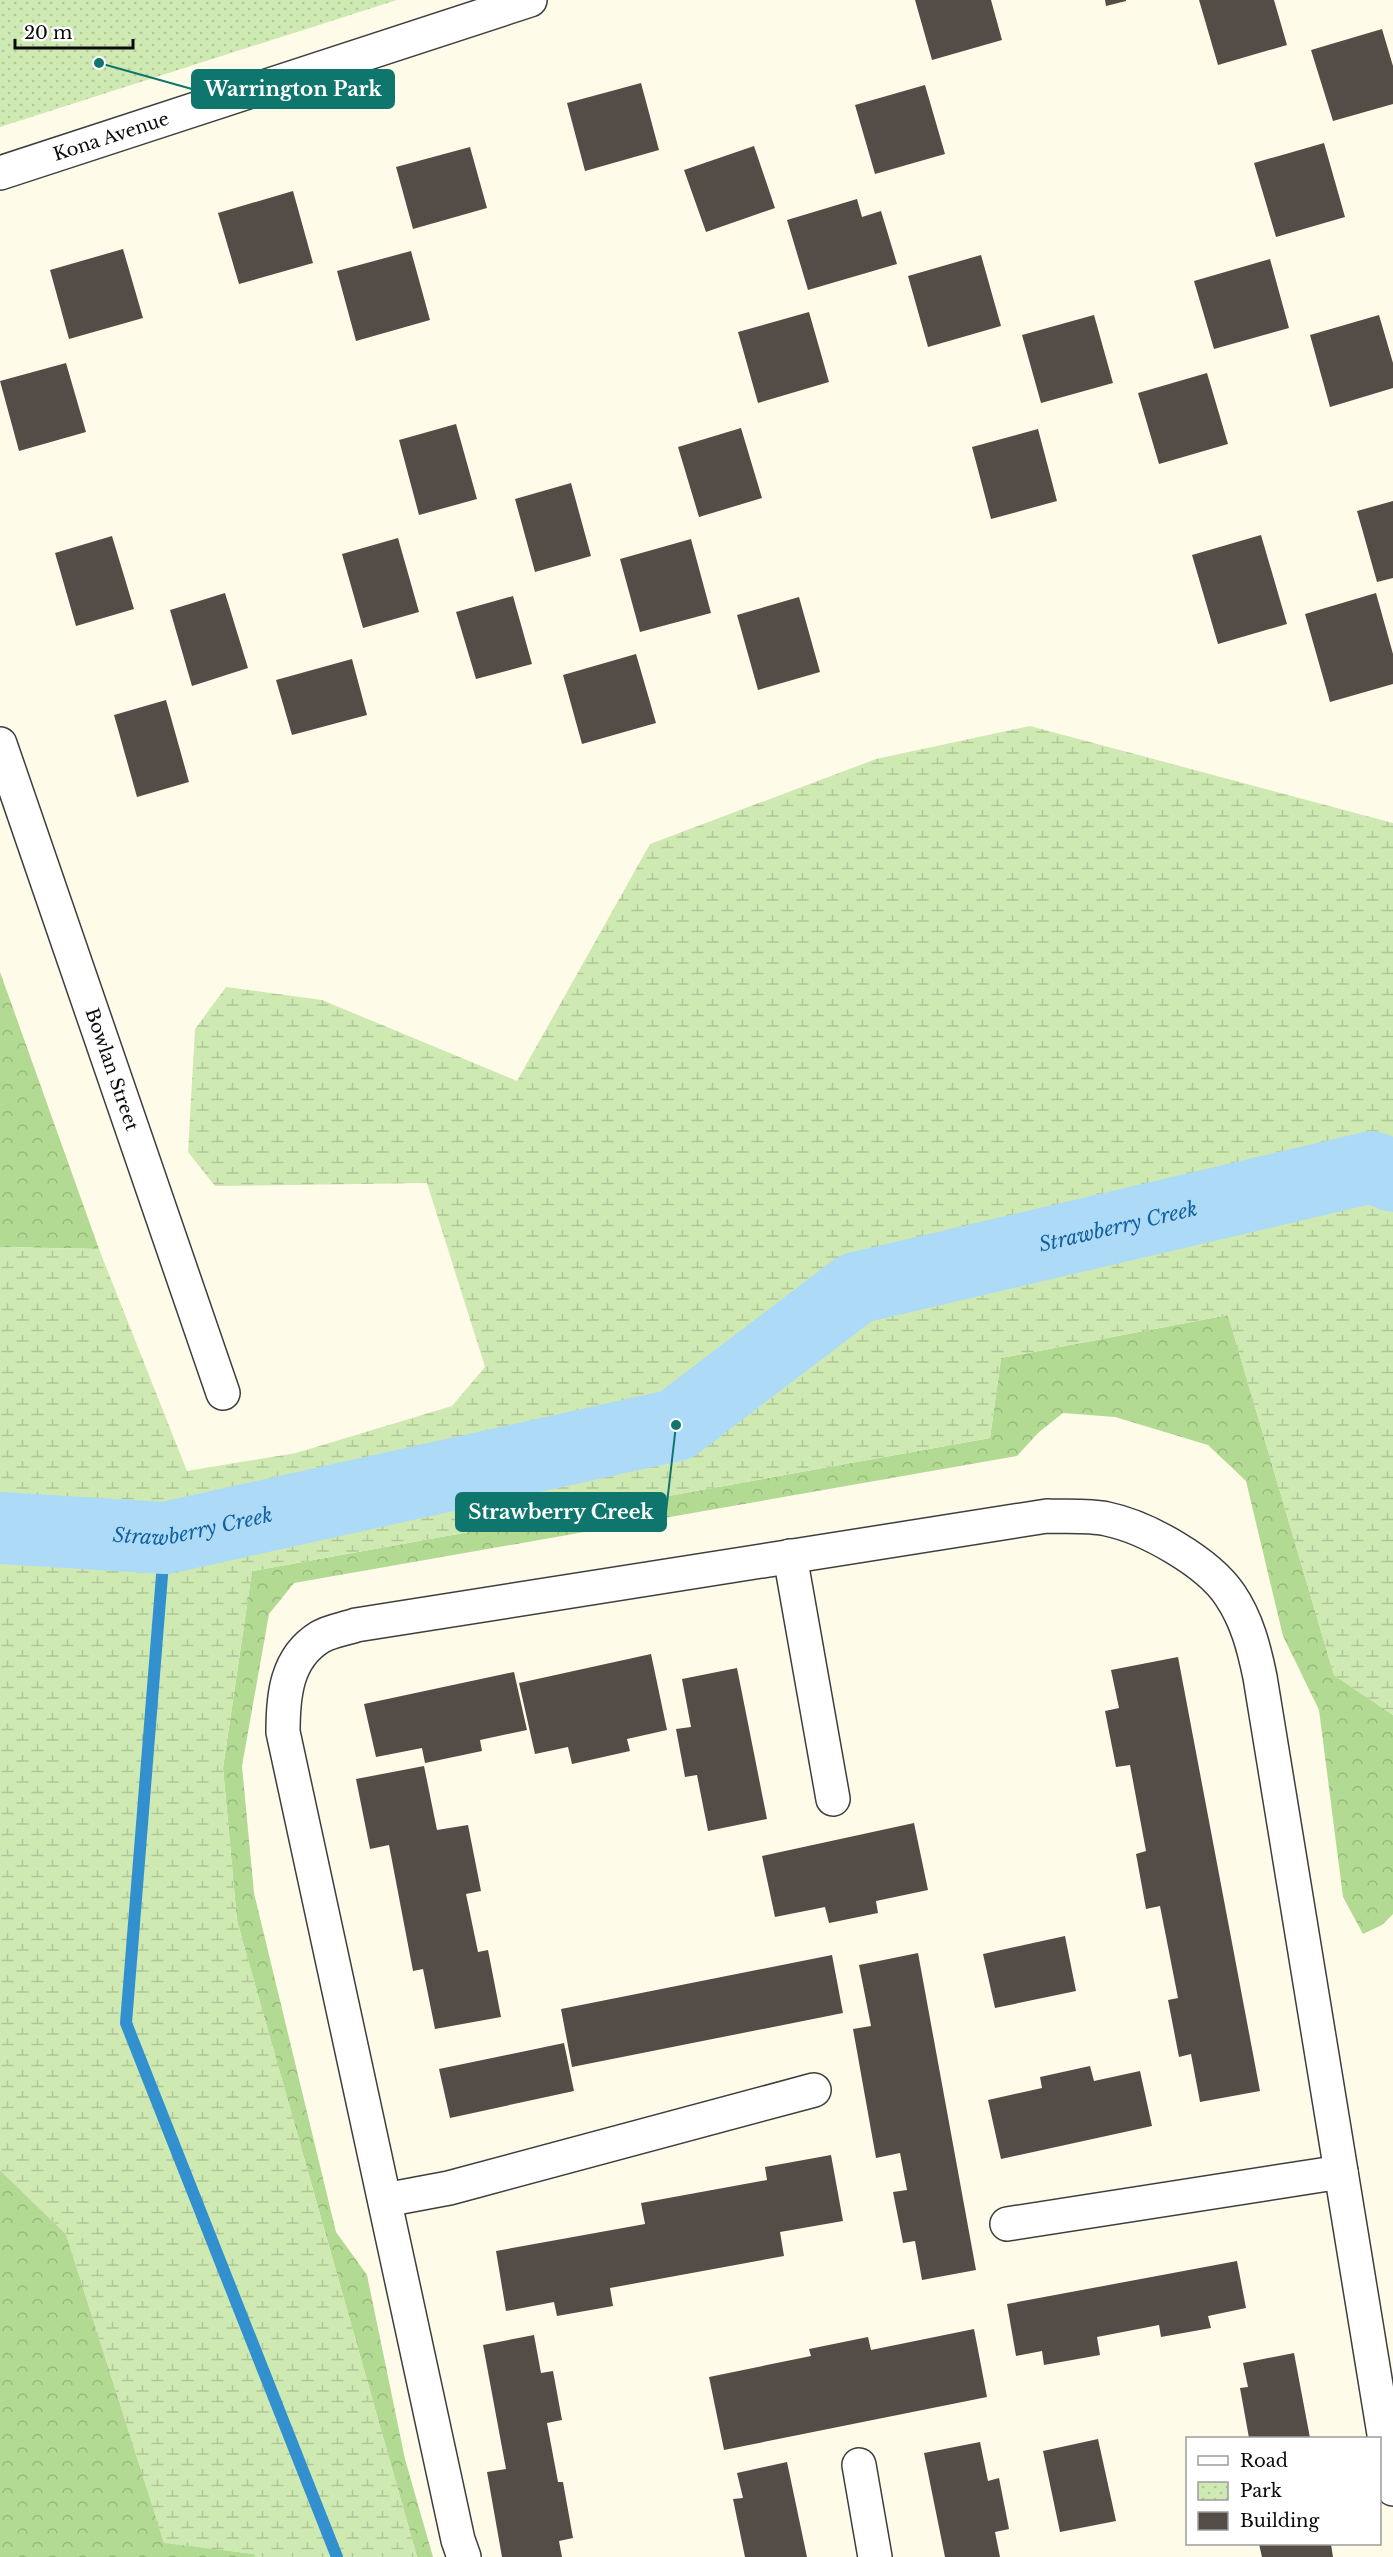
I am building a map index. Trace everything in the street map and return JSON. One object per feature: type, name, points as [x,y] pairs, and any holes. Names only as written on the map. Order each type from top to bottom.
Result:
[{"type":"street","name":"Kona Avenue","points":[[0,173],[530,0]]},
{"type":"street","name":"Bowlan Street","points":[[0,744],[223,1393]]},
{"type":"street","points":[[464,2557],[458,2540],[283,1732],[283,1695],[296,1660],[320,1637],[356,1625],[1047,1516],[1107,1519],[1163,1542],[1198,1564],[1230,1594],[1251,1636],[1260,1677],[1393,2489]]},
{"type":"street","points":[[790,1556],[833,1799]]},
{"type":"street","points":[[385,2200],[449,2188],[814,2090]]},
{"type":"street","points":[[1007,2224],[1341,2172]]},
{"type":"street","points":[[859,2464],[875,2557]]},
{"type":"green space","points":[[0,0],[397,0],[0,127]]},
{"type":"green space","points":[[1030,726],[1393,823],[1393,1715],[1334,1675],[1228,1315],[1001,1358],[990,1438],[252,1571],[223,1768],[237,1921],[417,2557],[256,2557],[254,2554],[164,2543],[66,2234],[0,2170],[0,1247],[99,1249],[187,1471],[296,1453],[452,1406],[485,1367],[427,1183],[215,1186],[188,1152],[195,1029],[226,987],[322,1000],[517,1081],[650,844],[876,759]]},
{"type":"green space","points":[[0,972],[99,1249],[0,1247]]},
{"type":"green space","points":[[1228,1315],[1334,1675],[1393,1715],[1393,1914],[1382,1925],[1363,1934],[1343,1897],[1319,1710],[1283,1636],[1246,1481],[1208,1445],[1115,1417],[1063,1413],[1038,1433],[1017,1456],[294,1583],[269,1614],[242,1766],[254,1893],[336,2232],[367,2275],[405,2459],[433,2557],[417,2557],[237,1921],[223,1768],[252,1571],[990,1438],[1001,1358]]},
{"type":"green space","points":[[0,2170],[66,2234],[164,2542],[254,2554],[256,2557],[0,2557]]},
{"type":"building","points":[[915,0],[991,0],[1002,40],[932,60]]},
{"type":"building","points":[[1105,0],[1126,0],[1126,1],[1106,6]]},
{"type":"building","points":[[1199,0],[1274,0],[1287,45],[1218,65]]},
{"type":"building","points":[[1382,29],[1393,66],[1393,104],[1333,121],[1311,50]]},
{"type":"building","points":[[641,83],[659,150],[585,171],[567,103]]},
{"type":"building","points":[[925,85],[945,154],[875,174],[855,105]]},
{"type":"building","points":[[1324,143],[1345,217],[1276,237],[1254,163]]},
{"type":"building","points":[[754,146],[775,208],[706,232],[684,170]]},
{"type":"building","points":[[470,147],[487,208],[413,229],[396,167]]},
{"type":"building","points":[[293,191],[313,263],[239,284],[218,213]]},
{"type":"building","points":[[857,199],[862,217],[881,211],[897,264],[808,290],[787,220]]},
{"type":"building","points":[[123,249],[143,318],[69,339],[50,270]]},
{"type":"building","points":[[411,251],[430,320],[356,341],[337,271]]},
{"type":"building","points":[[981,255],[1001,326],[928,347],[908,276]]},
{"type":"building","points":[[1270,259],[1289,328],[1214,349],[1194,281]]},
{"type":"building","points":[[809,312],[829,382],[758,403],[738,332]]},
{"type":"building","points":[[1094,315],[1113,383],[1041,403],[1022,335]]},
{"type":"building","points":[[1379,315],[1393,363],[1393,388],[1330,407],[1310,335]]},
{"type":"building","points":[[66,363],[86,432],[19,451],[0,381]]},
{"type":"building","points":[[1207,373],[1228,444],[1159,464],[1138,393]]},
{"type":"building","points":[[456,424],[477,499],[419,515],[399,440]]},
{"type":"building","points":[[741,428],[762,498],[699,517],[678,447]]},
{"type":"building","points":[[1038,429],[1057,501],[991,519],[972,447]]},
{"type":"building","points":[[571,483],[591,556],[535,572],[515,499]]},
{"type":"building","points":[[1393,501],[1393,578],[1377,582],[1357,511]]},
{"type":"building","points":[[1261,535],[1287,624],[1218,644],[1192,555]]},
{"type":"building","points":[[112,536],[134,609],[76,626],[55,553]]},
{"type":"building","points":[[398,538],[419,612],[363,628],[342,554]]},
{"type":"building","points":[[691,539],[711,613],[640,632],[620,559]]},
{"type":"building","points":[[225,593],[248,668],[192,686],[170,610]]},
{"type":"building","points":[[1376,593],[1393,654],[1393,684],[1330,702],[1305,614]]},
{"type":"building","points":[[513,596],[532,664],[476,679],[456,612]]},
{"type":"building","points":[[799,597],[820,672],[758,690],[737,615]]},
{"type":"building","points":[[636,654],[656,723],[582,744],[563,675]]},
{"type":"building","points":[[352,659],[367,715],[292,735],[276,680]]},
{"type":"building","points":[[166,700],[189,782],[137,797],[114,715]]},
{"type":"building","points":[[651,1654],[667,1730],[627,1739],[630,1751],[572,1764],[568,1747],[535,1754],[519,1683]]},
{"type":"building","points":[[1178,1657],[1260,2091],[1200,2102],[1191,2054],[1179,2057],[1168,2000],[1178,1998],[1160,1906],[1146,1909],[1136,1854],[1146,1851],[1130,1765],[1116,1767],[1105,1711],[1119,1708],[1111,1670]]},
{"type":"building","points":[[737,1668],[767,1819],[708,1831],[697,1775],[685,1777],[676,1729],[691,1727],[682,1679]]},
{"type":"building","points":[[514,1672],[527,1730],[480,1740],[482,1751],[425,1763],[422,1748],[376,1757],[364,1704]]},
{"type":"building","points":[[424,1766],[437,1830],[468,1825],[481,1891],[466,1894],[478,1952],[488,1950],[501,2017],[435,2029],[423,1969],[413,1971],[389,1845],[370,1849],[356,1779]]},
{"type":"building","points":[[914,1823],[928,1890],[876,1901],[878,1913],[829,1923],[825,1907],[775,1917],[762,1856]]},
{"type":"building","points":[[1065,1936],[1076,1991],[995,2008],[983,1954]]},
{"type":"building","points":[[918,1953],[976,2270],[922,2280],[915,2241],[903,2243],[893,2192],[907,2190],[900,2153],[876,2158],[853,2029],[871,2026],[859,1965]]},
{"type":"building","points":[[832,1955],[843,2013],[572,2067],[561,2009]]},
{"type":"building","points":[[564,2043],[574,2091],[450,2118],[439,2069]]},
{"type":"building","points":[[1090,2066],[1094,2081],[1140,2071],[1152,2126],[1001,2159],[988,2100],[1042,2088],[1040,2077]]},
{"type":"building","points":[[831,2155],[843,2221],[780,2232],[784,2256],[610,2288],[613,2306],[557,2316],[554,2302],[506,2311],[496,2251],[645,2224],[641,2203],[767,2180],[765,2167]]},
{"type":"building","points":[[1237,2261],[1246,2308],[1208,2316],[1211,2328],[1161,2337],[1159,2325],[1097,2337],[1100,2355],[1044,2365],[1042,2351],[1016,2356],[1007,2304]]},
{"type":"building","points":[[974,2329],[987,2397],[724,2450],[709,2377],[811,2356],[809,2349],[868,2337],[871,2350]]},
{"type":"building","points":[[534,2335],[541,2373],[553,2371],[562,2420],[547,2423],[558,2482],[563,2482],[573,2538],[559,2541],[562,2557],[502,2557],[487,2472],[506,2469],[483,2345]]},
{"type":"building","points":[[1294,2353],[1310,2437],[1249,2437],[1240,2388],[1248,2387],[1243,2363]]},
{"type":"building","points":[[1098,2439],[1116,2521],[1060,2532],[1043,2451]]},
{"type":"building","points":[[980,2442],[988,2481],[999,2478],[1009,2529],[995,2532],[1000,2557],[945,2557],[924,2453]]},
{"type":"building","points":[[787,2462],[807,2557],[745,2557],[733,2499],[743,2498],[737,2473]]},
{"type":"building","points":[[1259,2545],[1331,2545],[1333,2557],[1262,2557]]},
{"type":"waterway","name":"Strawberry Creek","points":[[0,1528],[165,1538],[676,1425],[856,1288],[1372,1167],[1393,1176]]},
{"type":"waterway","points":[[165,1538],[126,2023],[337,2557]]},
{"type":"place","name":"Warrington Park","points":[[99,63]]},
{"type":"place","name":"Strawberry Creek","points":[[676,1425]]}]
